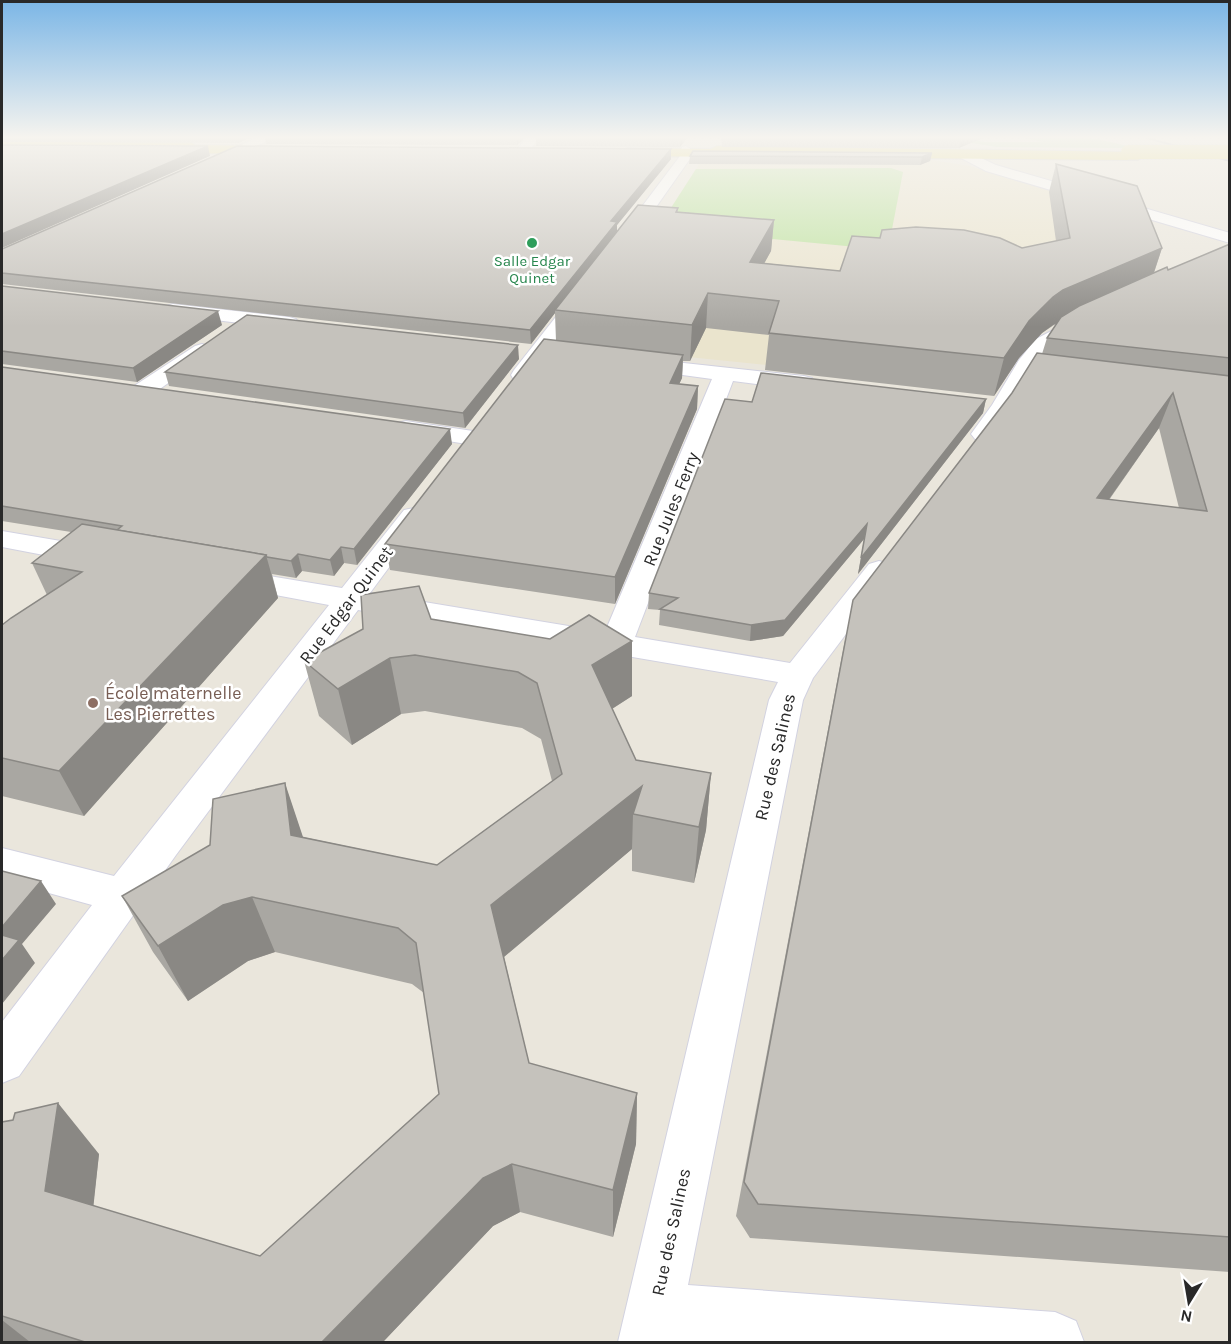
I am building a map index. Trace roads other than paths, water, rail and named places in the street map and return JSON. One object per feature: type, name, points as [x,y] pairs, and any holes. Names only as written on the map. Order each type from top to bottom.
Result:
[{"type":"street","points":[[614,254],[651,201]]},
{"type":"street","points":[[1103,201],[1230,238]]},
{"type":"street","points":[[452,465],[594,281]]},
{"type":"street","points":[[154,308],[306,325]]},
{"type":"street","points":[[971,450],[994,405],[1019,377],[1043,343],[1061,331],[1100,313]]},
{"type":"street","points":[[142,391],[248,318]]},
{"type":"street","points":[[613,361],[828,386]]},
{"type":"street","name":"Rue Jules Ferry","points":[[616,644],[725,374]]},
{"type":"street","points":[[1019,377],[1045,380]]},
{"type":"street","points":[[119,388],[176,396]]},
{"type":"street","points":[[387,425],[490,415]]},
{"type":"street","name":"Rue Edgar Quinet","points":[[2,1060],[123,896],[431,492]]},
{"type":"street","points":[[2,539],[128,561]]},
{"type":"street","name":"Rue des Salines","points":[[651,1326],[786,700],[798,675],[892,553]]},
{"type":"street","points":[[208,575],[798,675]]},
{"type":"street","points":[[2,864],[123,896]]},
{"type":"street","points":[[651,1326],[709,1317],[1055,1342]]},
{"type":"place","name":"Salle Edgar Quinet","points":[[532,243]]},
{"type":"place","name":"École maternelle Les Pierrettes","points":[[93,703]]}]
